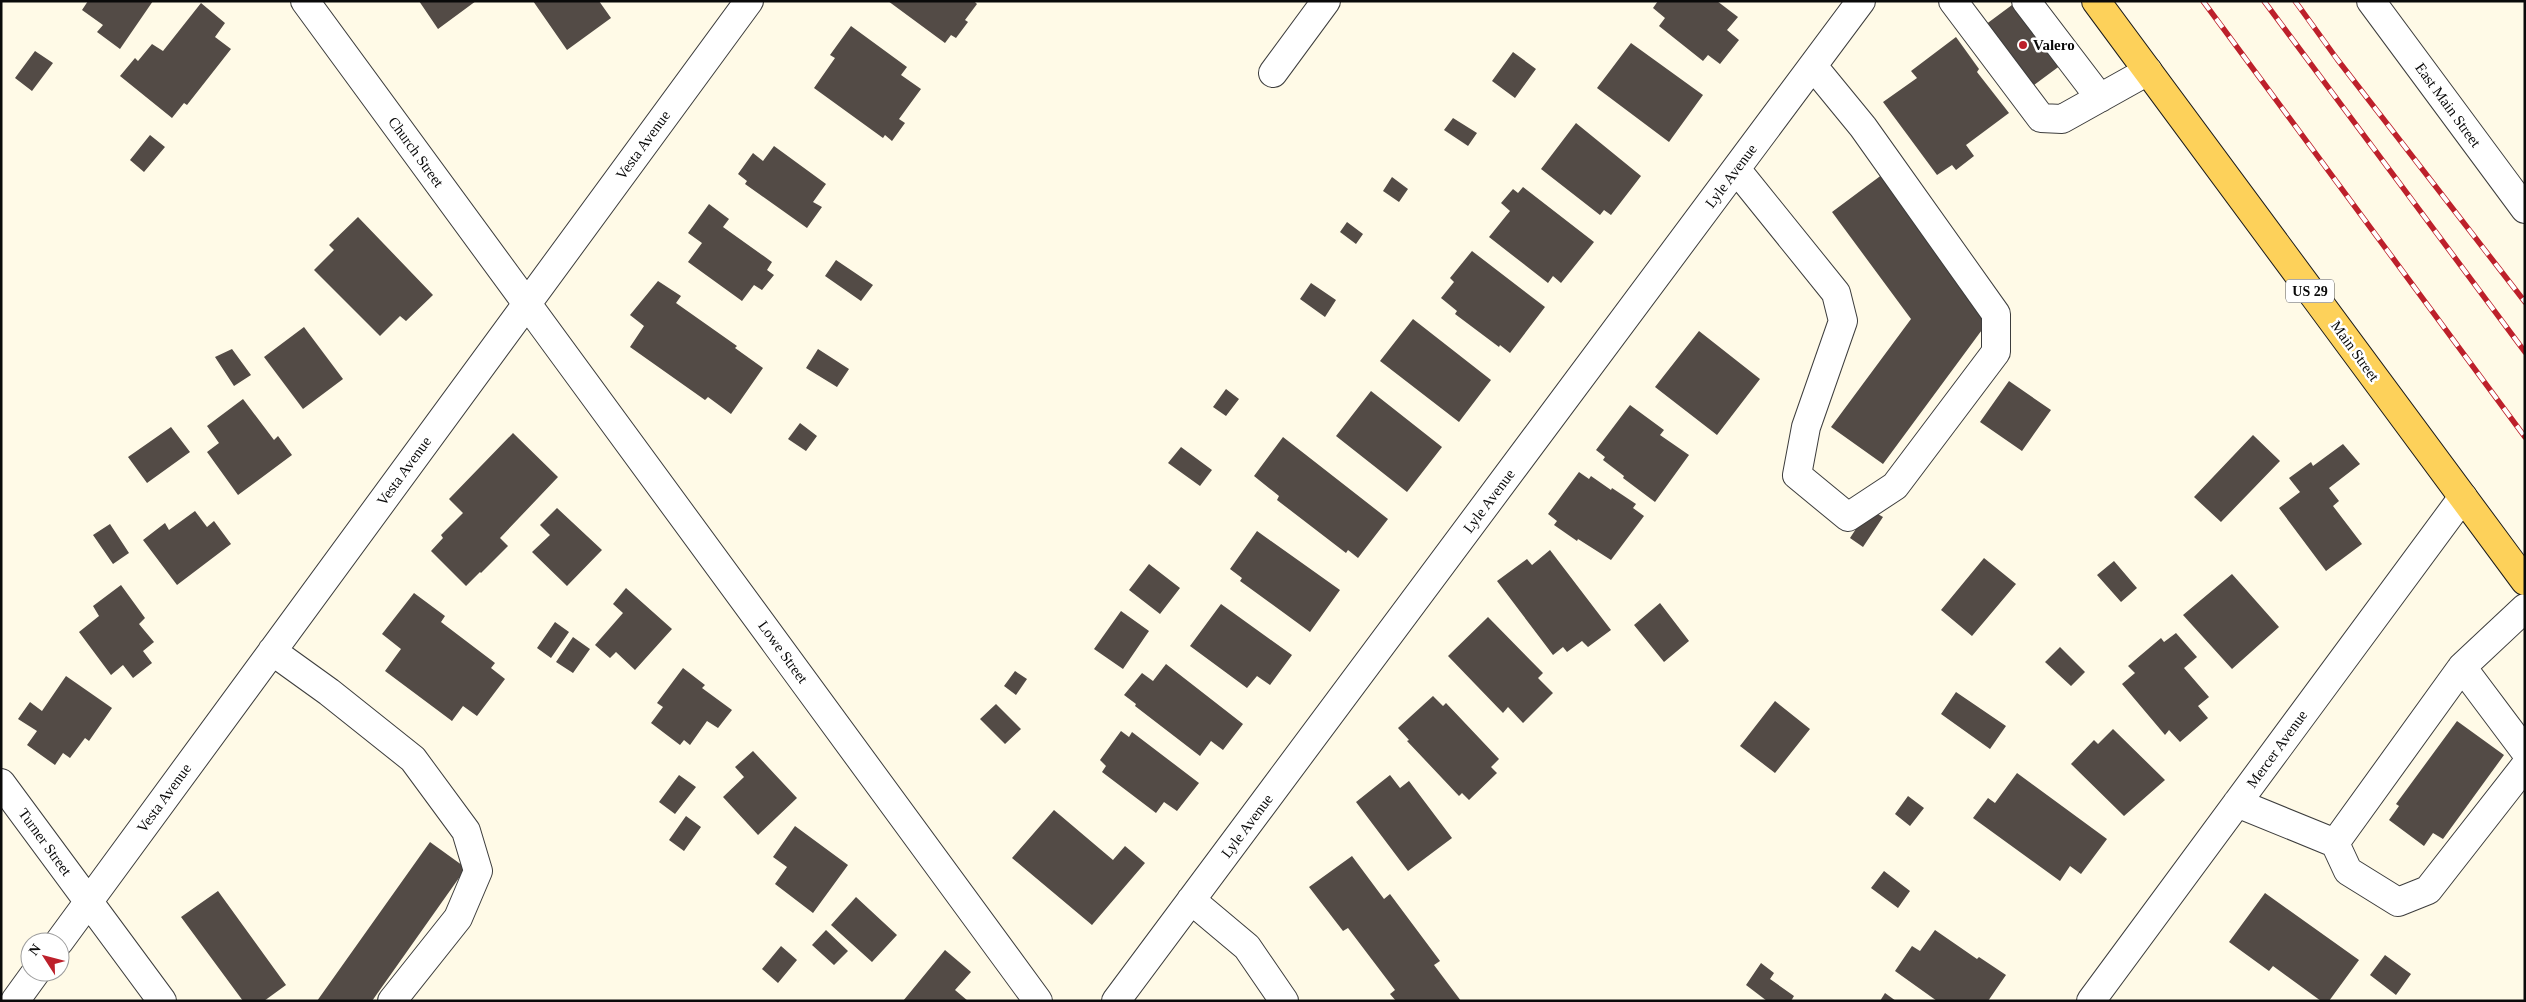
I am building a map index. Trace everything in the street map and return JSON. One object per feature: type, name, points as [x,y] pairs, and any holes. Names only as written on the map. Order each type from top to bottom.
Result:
[{"type":"main road","name":"Main Street","points":[[2096,1],[2525,581]]},
{"type":"street","name":"Church Street","points":[[305,1],[527,303]]},
{"type":"street","name":"Vesta Avenue","points":[[66,932],[749,1]]},
{"type":"street","points":[[1274,73],[1326,1]]},
{"type":"street","name":"Lyle Avenue","points":[[1116,1001],[1861,1]]},
{"type":"street","points":[[2026,1],[2100,98]]},
{"type":"street","name":"East Main Street","points":[[2371,1],[2525,209]]},
{"type":"street","points":[[1959,3],[2041,118],[2062,119],[2148,71]]},
{"type":"street","points":[[1736,170],[1836,293],[1843,321],[1806,427],[1797,475],[1848,517],[1895,486],[1996,352],[1996,314],[1863,127],[1813,66]]},
{"type":"street","name":"Lowe Street","points":[[527,303],[1038,1001]]},
{"type":"street","name":"Mercer Avenue","points":[[2091,1001],[2463,497]]},
{"type":"street","points":[[2335,843],[2462,667],[2525,608]]},
{"type":"street","points":[[272,651],[329,692],[413,759],[466,831],[478,871],[475,879],[458,918],[392,1001]]},
{"type":"street","points":[[2462,667],[2525,751]]},
{"type":"street","points":[[2237,802],[2335,843],[2348,871],[2398,902],[2428,890],[2525,766]]},
{"type":"street","name":"Turner Street","points":[[1,783],[162,1001]]},
{"type":"street","points":[[1192,900],[1247,947],[1284,1001]]},
{"type":"street","points":[[15,1001],[29,982]]},
{"type":"building","points":[[88,1],[153,1],[120,49],[97,32],[103,25],[82,10]]},
{"type":"building","points":[[419,1],[476,1],[438,29]]},
{"type":"building","points":[[533,1],[599,1],[611,18],[567,50]]},
{"type":"building","points":[[888,1],[974,1],[977,4],[965,20],[968,22],[956,38],[951,35],[945,43]]},
{"type":"building","points":[[1658,1],[1717,1],[1738,17],[1727,30],[1739,40],[1720,64],[1708,55],[1703,61],[1659,26],[1665,18],[1653,8]]},
{"type":"building","name":"Valero","points":[[2016,2],[2061,65],[2030,88],[1985,25]]},
{"type":"building","points":[[201,3],[225,23],[215,37],[231,49],[187,105],[184,103],[172,118],[120,76],[135,58],[138,61],[152,44],[163,51]]},
{"type":"building","points":[[851,26],[907,67],[901,75],[921,89],[899,119],[905,123],[892,141],[885,135],[883,138],[814,88],[835,58],[830,55]]},
{"type":"building","points":[[1956,37],[1979,69],[1977,72],[2009,113],[1966,145],[1974,156],[1956,170],[1952,165],[1937,175],[1883,102],[1917,78],[1911,71]]},
{"type":"building","points":[[1631,43],[1703,95],[1669,142],[1597,88]]},
{"type":"building","points":[[35,51],[53,63],[32,91],[15,78]]},
{"type":"building","points":[[1513,52],[1536,69],[1515,98],[1492,81]]},
{"type":"building","points":[[1453,118],[1477,133],[1468,146],[1444,130]]},
{"type":"building","points":[[1576,123],[1641,176],[1611,215],[1604,210],[1600,215],[1541,169]]},
{"type":"building","points":[[150,135],[165,147],[144,172],[130,160]]},
{"type":"building","points":[[774,146],[826,184],[813,202],[822,207],[807,228],[745,184],[747,181],[738,174],[753,153],[763,161]]},
{"type":"building","points":[[1883,174],[1990,319],[1883,464],[1831,427],[1911,319],[1832,212]]},
{"type":"building","points":[[1392,177],[1408,189],[1399,202],[1383,191]]},
{"type":"building","points":[[1523,187],[1594,242],[1561,283],[1553,276],[1548,283],[1489,237],[1510,211],[1501,203],[1513,189],[1518,193]]},
{"type":"building","points":[[709,204],[729,219],[723,227],[772,262],[767,270],[774,275],[762,290],[754,285],[742,301],[688,262],[702,243],[688,233]]},
{"type":"building","points":[[358,217],[433,295],[406,321],[400,316],[380,336],[314,270],[334,250],[329,245]]},
{"type":"building","points":[[1347,222],[1363,234],[1356,244],[1340,232]]},
{"type":"building","points":[[1472,251],[1545,307],[1510,353],[1455,314],[1457,311],[1441,298],[1454,282],[1450,278]]},
{"type":"building","points":[[836,260],[873,285],[861,301],[825,276]]},
{"type":"building","points":[[658,281],[681,296],[676,303],[737,346],[735,348],[763,368],[731,414],[708,397],[705,400],[630,347],[644,326],[630,315]]},
{"type":"building","points":[[1311,283],[1336,300],[1325,317],[1300,299]]},
{"type":"building","points":[[1413,319],[1491,380],[1459,422],[1380,361]]},
{"type":"building","points":[[304,327],[343,379],[303,409],[264,357]]},
{"type":"building","points":[[1699,331],[1760,379],[1717,435],[1655,387]]},
{"type":"building","points":[[232,349],[251,375],[234,386],[215,357]]},
{"type":"building","points":[[818,349],[849,369],[837,387],[806,368]]},
{"type":"building","points":[[2009,381],[2051,410],[2022,451],[1980,422]]},
{"type":"building","points":[[1226,389],[1239,399],[1226,416],[1213,407]]},
{"type":"building","points":[[1371,391],[1442,447],[1407,492],[1336,436]]},
{"type":"building","points":[[243,399],[274,440],[278,436],[292,455],[238,495],[207,452],[219,443],[207,426]]},
{"type":"building","points":[[1630,405],[1664,430],[1660,435],[1689,455],[1655,502],[1623,478],[1624,476],[1603,460],[1605,457],[1596,450]]},
{"type":"building","points":[[800,423],[817,436],[806,451],[788,439]]},
{"type":"building","points":[[171,427],[190,452],[147,483],[128,457]]},
{"type":"building","points":[[513,433],[558,477],[500,538],[508,546],[466,586],[431,551],[443,538],[441,535],[463,513],[449,499]]},
{"type":"building","points":[[2253,435],[2280,461],[2221,522],[2194,497]]},
{"type":"building","points":[[1283,437],[1388,519],[1358,558],[1348,550],[1346,553],[1277,500],[1279,496],[1254,476]]},
{"type":"building","points":[[2343,444],[2360,464],[2329,488],[2339,501],[2333,506],[2362,544],[2326,571],[2279,508],[2300,492],[2289,478],[2311,462],[2313,466]]},
{"type":"building","points":[[1181,447],[1212,470],[1200,486],[1168,463]]},
{"type":"building","points":[[1579,472],[1589,479],[1591,476],[1636,504],[1633,508],[1644,516],[1611,560],[1578,539],[1577,541],[1554,525],[1557,521],[1548,514]]},
{"type":"building","points":[[557,508],[602,550],[567,586],[532,552],[550,535],[540,525]]},
{"type":"building","points":[[1869,509],[1883,517],[1863,547],[1850,538]]},
{"type":"building","points":[[195,511],[207,527],[214,521],[231,544],[177,585],[143,540],[165,523],[169,530]]},
{"type":"building","points":[[110,524],[129,553],[113,564],[93,535]]},
{"type":"building","points":[[1257,531],[1340,590],[1310,632],[1240,581],[1242,578],[1230,569]]},
{"type":"building","points":[[1550,550],[1611,630],[1588,647],[1582,641],[1567,652],[1563,647],[1553,655],[1497,581],[1527,559],[1532,565]]},
{"type":"building","points":[[1984,558],[2016,584],[1972,636],[1941,610]]},
{"type":"building","points":[[2114,561],[2137,588],[2121,602],[2097,575]]},
{"type":"building","points":[[1149,564],[1180,588],[1160,614],[1129,590]]},
{"type":"building","points":[[2232,574],[2279,627],[2232,669],[2183,615]]},
{"type":"building","points":[[121,585],[145,618],[139,624],[154,642],[143,651],[152,663],[133,678],[123,665],[111,675],[79,632],[99,616],[93,606]]},
{"type":"building","points":[[626,588],[672,629],[635,670],[616,652],[610,658],[595,645],[623,613],[613,604]]},
{"type":"building","points":[[414,593],[445,616],[441,622],[495,663],[491,668],[505,679],[477,716],[463,706],[452,721],[385,671],[401,649],[382,634]]},
{"type":"building","points":[[1660,603],[1689,641],[1664,662],[1634,625]]},
{"type":"building","points":[[1221,604],[1292,655],[1270,685],[1257,676],[1247,688],[1190,646]]},
{"type":"building","points":[[1121,611],[1149,631],[1123,669],[1094,649]]},
{"type":"building","points":[[1488,617],[1543,673],[1538,678],[1553,693],[1523,723],[1508,707],[1503,713],[1448,656]]},
{"type":"building","points":[[555,622],[569,632],[551,658],[537,648]]},
{"type":"building","points":[[2176,633],[2197,657],[2184,668],[2209,697],[2198,706],[2208,718],[2180,742],[2169,730],[2165,735],[2122,684],[2135,673],[2128,666],[2161,638],[2164,642]]},
{"type":"building","points":[[573,637],[590,649],[573,673],[556,662]]},
{"type":"building","points":[[2060,647],[2085,672],[2071,686],[2045,662]]},
{"type":"building","points":[[1166,664],[1243,724],[1223,750],[1211,741],[1200,756],[1135,706],[1136,704],[1124,695],[1142,673],[1153,681]]},
{"type":"building","points":[[683,668],[705,685],[702,688],[732,710],[718,728],[707,721],[690,745],[684,740],[680,745],[651,723],[663,707],[657,703]]},
{"type":"building","points":[[1015,671],[1027,679],[1016,695],[1004,686]]},
{"type":"building","points":[[66,676],[112,708],[89,741],[85,738],[70,758],[63,753],[55,765],[27,745],[37,731],[18,719],[30,702],[42,711]]},
{"type":"building","points":[[1956,692],[2006,726],[1990,749],[1941,714]]},
{"type":"building","points":[[1433,696],[1443,706],[1446,703],[1499,759],[1491,767],[1497,773],[1469,800],[1462,793],[1459,796],[1407,741],[1409,740],[1398,728]]},
{"type":"building","points":[[1775,701],[1810,729],[1775,773],[1740,746]]},
{"type":"building","points":[[996,704],[1021,729],[1005,744],[980,719]]},
{"type":"building","points":[[2457,721],[2504,755],[2443,839],[2433,833],[2424,846],[2389,820],[2399,806],[2396,804]]},
{"type":"building","points":[[2113,729],[2165,780],[2124,816],[2071,764],[2094,740],[2098,744]]},
{"type":"building","points":[[1121,731],[1129,737],[1132,732],[1199,783],[1177,811],[1164,802],[1156,813],[1102,772],[1106,766],[1100,760]]},
{"type":"building","points":[[753,751],[797,798],[758,835],[723,797],[744,777],[735,767]]},
{"type":"building","points":[[2017,773],[2107,839],[2081,874],[2070,866],[2060,881],[1973,818],[1988,798],[1995,803]]},
{"type":"building","points":[[679,775],[696,787],[675,814],[659,802]]},
{"type":"building","points":[[1390,775],[1400,788],[1409,781],[1452,838],[1408,871],[1356,802]]},
{"type":"building","points":[[1908,796],[1924,808],[1910,826],[1895,814]]},
{"type":"building","points":[[1054,810],[1113,860],[1125,846],[1145,863],[1092,925],[1012,858]]},
{"type":"building","points":[[686,816],[701,827],[684,851],[669,840]]},
{"type":"building","points":[[795,826],[848,865],[813,913],[775,884],[787,867],[773,857]]},
{"type":"building","points":[[430,842],[466,868],[372,1001],[317,1001]]},
{"type":"building","points":[[1352,856],[1384,899],[1390,894],[1440,961],[1434,965],[1461,1001],[1396,1001],[1390,994],[1395,990],[1348,928],[1343,931],[1309,887]]},
{"type":"building","points":[[1884,871],[1910,891],[1898,908],[1871,888]]},
{"type":"building","points":[[218,891],[286,985],[264,1001],[243,1001],[181,917]]},
{"type":"building","points":[[2265,893],[2359,960],[2329,1001],[2321,1001],[2273,966],[2269,971],[2229,942]]},
{"type":"building","points":[[856,897],[897,935],[872,962],[831,925]]},
{"type":"building","points":[[826,930],[848,951],[834,965],[812,945]]},
{"type":"building","points":[[1935,930],[1977,959],[1979,957],[2006,975],[1988,1001],[1937,1001],[1895,971],[1912,946],[1920,951]]},
{"type":"building","points":[[781,946],[797,960],[778,983],[762,969]]},
{"type":"building","points":[[945,950],[971,972],[955,990],[968,1001],[903,1001]]},
{"type":"building","points":[[2385,955],[2411,974],[2396,995],[2370,975]]},
{"type":"building","points":[[1761,963],[1774,973],[1770,979],[1794,996],[1791,1001],[1767,1001],[1746,985]]},
{"type":"building","points":[[1885,993],[1896,1001],[1880,1001]]},
{"type":"railway","points":[[2203,1],[2525,437]]},
{"type":"railway","points":[[2264,1],[2525,352]]},
{"type":"railway","points":[[2295,1],[2337,59],[2525,302]]},
{"type":"place","name":"Valero","points":[[2023,45]]}]
